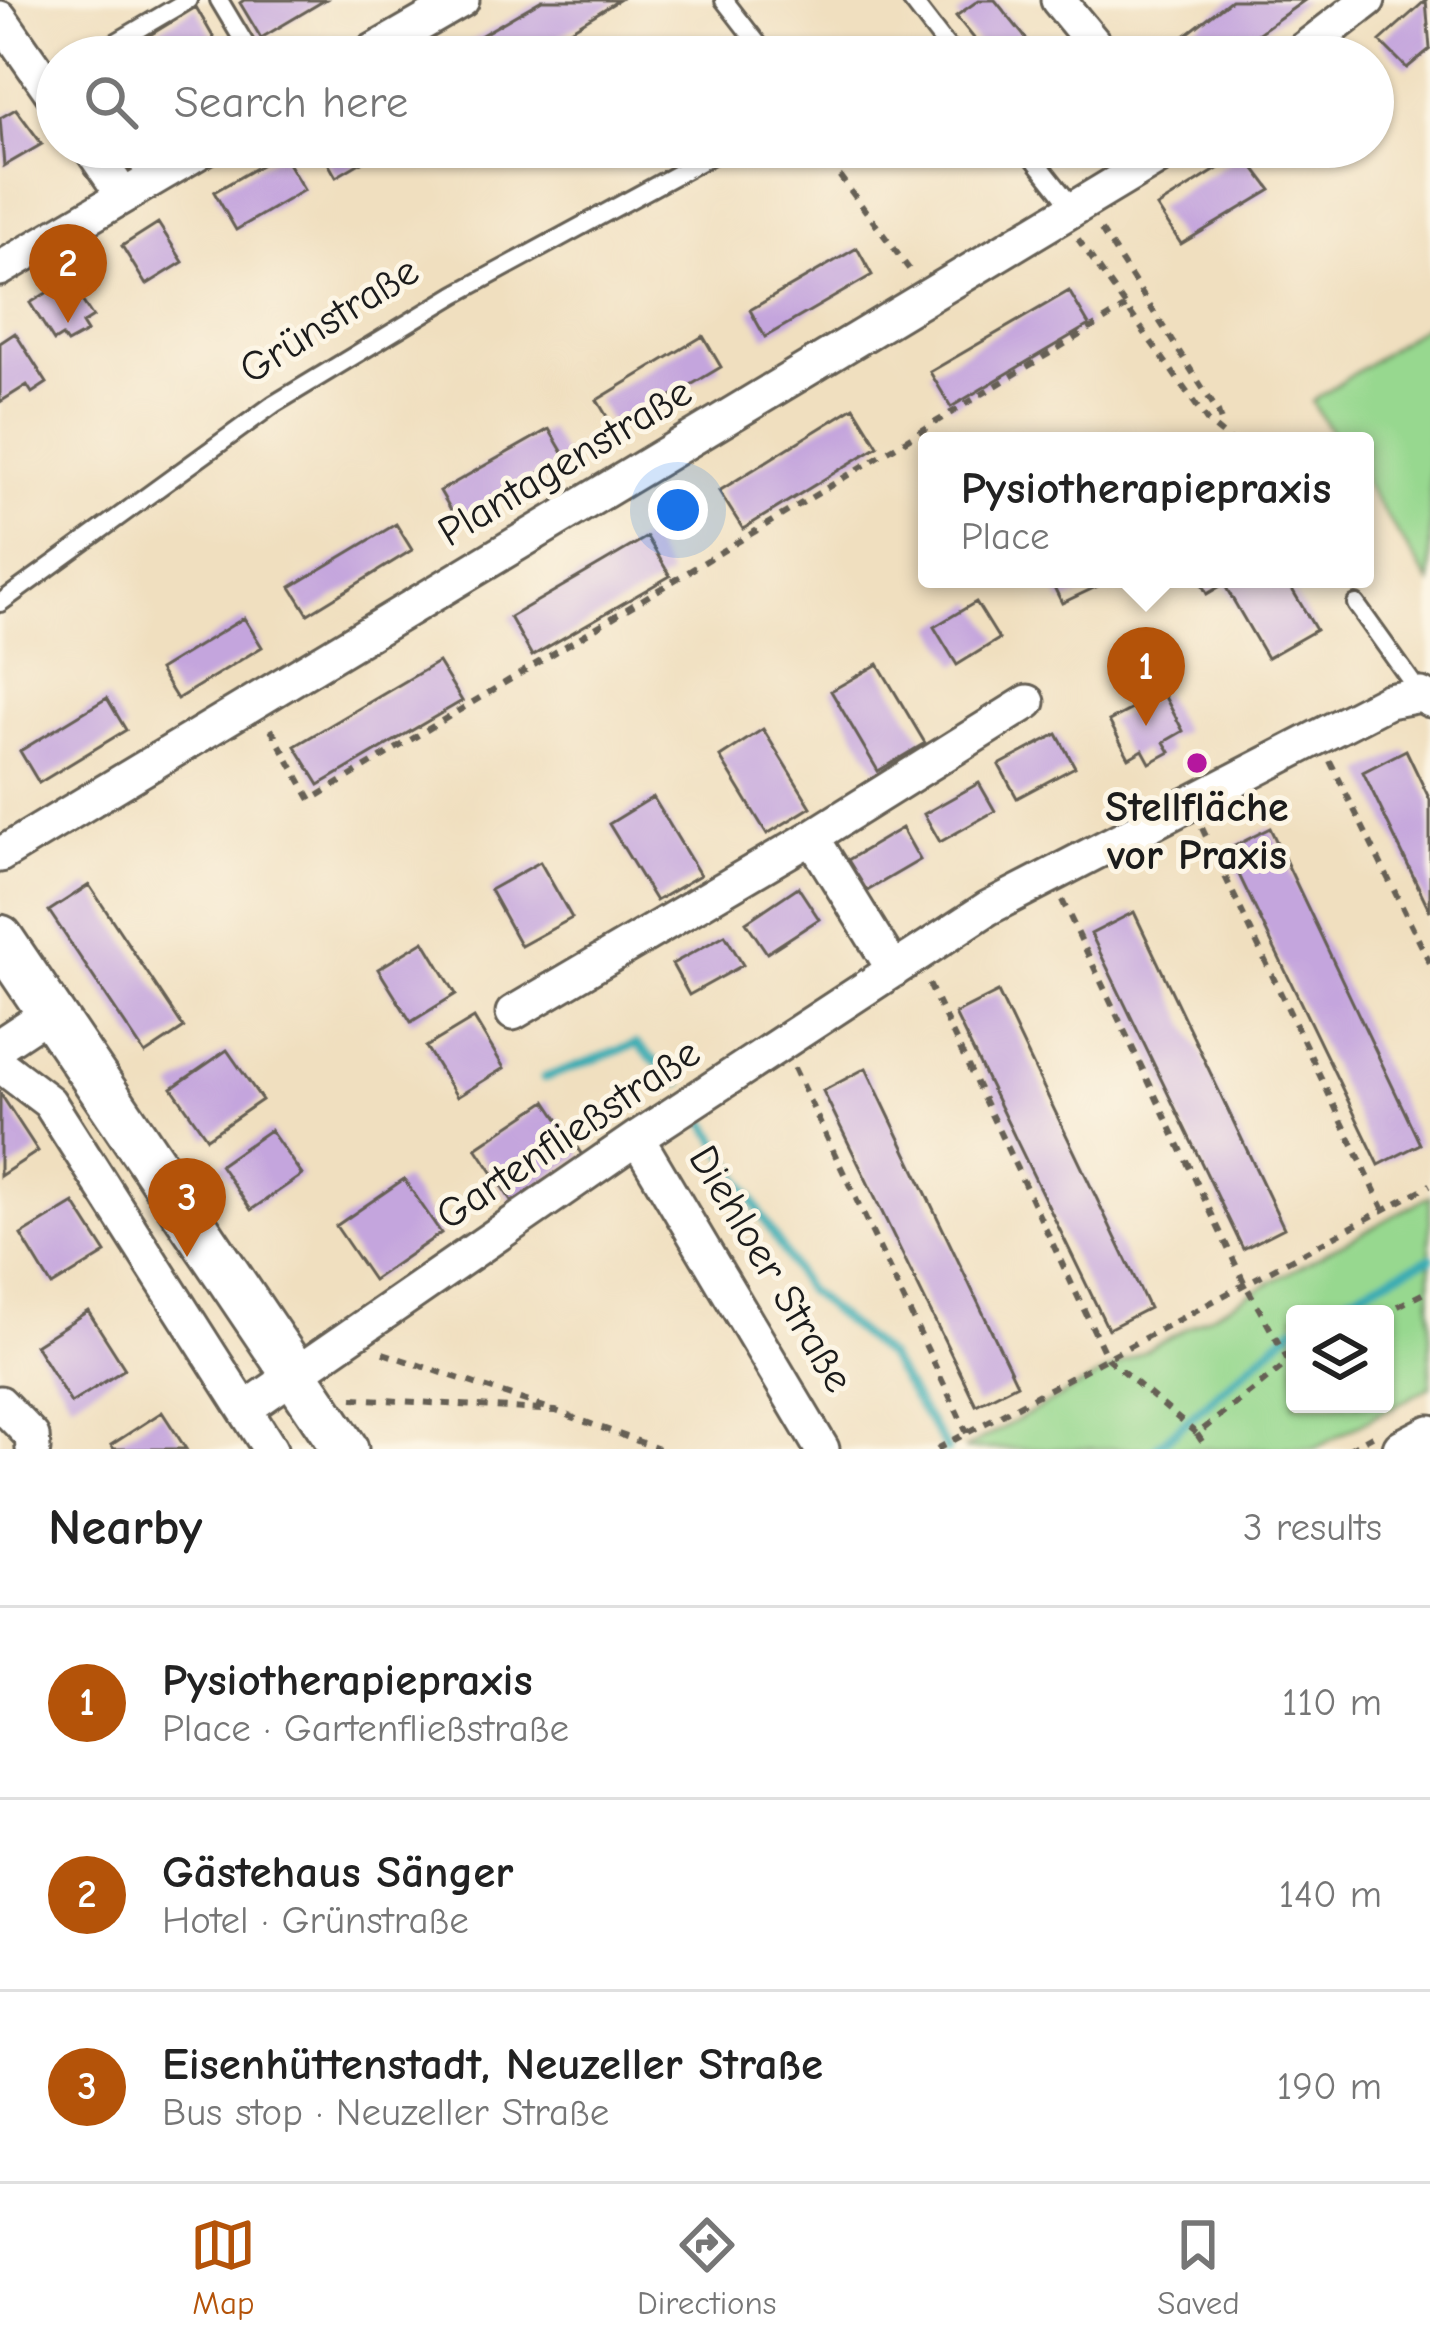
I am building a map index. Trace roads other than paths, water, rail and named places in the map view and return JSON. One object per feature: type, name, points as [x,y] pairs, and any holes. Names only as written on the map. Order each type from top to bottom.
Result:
[{"type":"main road","points":[[0,938],[345,1449]]},
{"type":"street","points":[[399,36],[462,0]]},
{"type":"street","points":[[1058,0],[1088,36]]},
{"type":"street","points":[[1321,36],[1368,0]]},
{"type":"street","points":[[0,18],[36,70]]},
{"type":"street","points":[[114,168],[136,188]]},
{"type":"street","points":[[0,269],[171,168]]},
{"type":"street","name":"Plantagenstraße","points":[[0,855],[1141,168]]},
{"type":"street","name":"Gartenfließstraße","points":[[245,1409],[302,1385],[344,1344],[637,1138],[988,908],[1388,701],[1426,698]]},
{"type":"street","points":[[513,1013],[812,837],[1028,702]]},
{"type":"street","points":[[812,837],[905,963]]},
{"type":"street","points":[[0,1045],[50,1012]]},
{"type":"street","points":[[0,1065],[49,1102],[270,1449]]},
{"type":"street","name":"Diehloer Straße","points":[[637,1138],[822,1449]]},
{"type":"street","points":[[0,1403],[32,1436],[33,1449]]},
{"type":"street","points":[[1403,1449],[1430,1435]]},
{"type":"lane","points":[[127,36],[188,0]]},
{"type":"lane","points":[[219,0],[240,36]]},
{"type":"lane","points":[[724,0],[752,36]]},
{"type":"lane","points":[[911,0],[939,36]]},
{"type":"lane","points":[[132,168],[136,188]]},
{"type":"lane","name":"Grünstraße","points":[[0,603],[274,404],[456,294],[688,168]]},
{"type":"lane","points":[[1041,168],[1073,209]]},
{"type":"lane","points":[[1356,604],[1426,698]]},
{"type":"waterway","points":[[544,1078],[636,1044],[680,1083]]},
{"type":"waterway","points":[[704,1119],[806,1289],[887,1356],[947,1449]]},
{"type":"waterway","points":[[1332,1305],[1430,1258]]},
{"type":"waterway","points":[[1155,1449],[1286,1334]]},
{"type":"place","name":"Gästehaus Sänger","points":[[68,323]]},
{"type":"place","name":"Pysiotherapiepraxis","points":[[1146,726]]},
{"type":"place","name":"Stellfläche vor Praxis","points":[[1197,763]]},
{"type":"place","name":"Eisenhüttenstadt, Neuzeller Straße","points":[[187,1257]]}]
